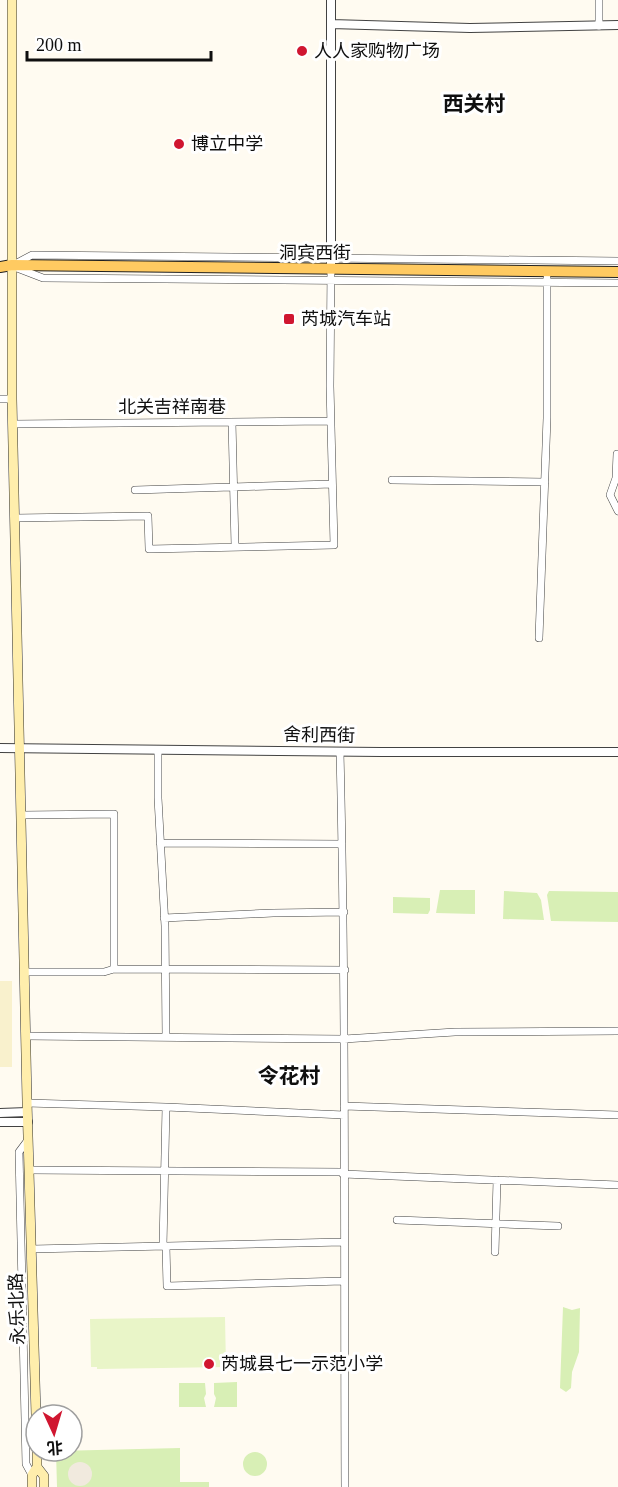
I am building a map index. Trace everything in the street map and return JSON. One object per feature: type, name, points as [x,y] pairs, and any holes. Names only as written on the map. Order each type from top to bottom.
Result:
[{"type":"main road","name":"永乐北路","points":[[12,0],[12,399],[27,1112],[36,1403]]},
{"type":"main road","name":"洞宾西街","points":[[0,265],[331,269],[547,277],[618,272]]},
{"type":"main road","points":[[32,1487],[35,1463]]},
{"type":"main road","points":[[34,1471],[44,1476],[44,1487]]},
{"type":"street","points":[[15,518],[148,516],[149,549],[334,545],[330,421],[331,0]]},
{"type":"street","points":[[598,0],[599,26]]},
{"type":"street","points":[[331,24],[470,28],[618,25]]},
{"type":"street","points":[[331,269],[618,261]]},
{"type":"street","points":[[539,638],[545,482],[547,277],[618,283]]},
{"type":"street","points":[[0,399],[12,399]]},
{"type":"street","name":"北关吉祥南巷","points":[[13,424],[330,421]]},
{"type":"street","points":[[232,422],[235,546]]},
{"type":"street","points":[[617,454],[616,478],[610,495],[618,511]]},
{"type":"street","points":[[392,480],[545,482]]},
{"type":"street","points":[[135,490],[332,483]]},
{"type":"street","name":"舍利西街","points":[[0,748],[618,752]]},
{"type":"street","points":[[158,750],[166,1037]]},
{"type":"street","points":[[340,752],[345,970],[343,1242],[345,1487]]},
{"type":"street","points":[[22,815],[114,814],[114,969]]},
{"type":"street","points":[[160,843],[342,844]]},
{"type":"street","points":[[164,918],[344,912]]},
{"type":"street","points":[[25,972],[104,972],[114,969],[345,970]]},
{"type":"street","points":[[26,1036],[344,1039],[455,1032],[618,1031]]},
{"type":"street","points":[[344,1106],[618,1114]]},
{"type":"street","points":[[166,1107],[167,1286],[344,1281]]},
{"type":"street","points":[[0,1113],[166,1107],[344,1115]]},
{"type":"street","points":[[0,1122],[27,1112]]},
{"type":"street","points":[[28,1140],[20,1152],[26,1464],[34,1471]]},
{"type":"street","points":[[29,1170],[344,1173],[618,1185]]},
{"type":"street","points":[[495,1252],[497,1180]]},
{"type":"street","points":[[397,1220],[558,1226]]},
{"type":"street","points":[[32,1249],[343,1242]]},
{"type":"shaded area","points":[[0,981],[12,981],[12,1067],[0,1067]]},
{"type":"shaded area","points":[[84,1463],[91,1469],[89,1483],[80,1486],[71,1483],[68,1474],[71,1465]]},
{"type":"green space","points":[[440,890],[475,890],[475,914],[436,913]]},
{"type":"green space","points":[[504,891],[537,893],[541,900],[544,920],[503,919]]},
{"type":"green space","points":[[549,891],[618,892],[618,922],[551,921],[547,895]]},
{"type":"green space","points":[[393,897],[430,898],[430,910],[428,914],[393,913]]},
{"type":"green space","points":[[563,1307],[572,1310],[580,1308],[579,1352],[572,1372],[571,1388],[566,1392],[560,1388]]},
{"type":"green space","points":[[225,1317],[226,1367],[97,1369],[97,1367],[91,1367],[90,1319]]},
{"type":"green space","points":[[237,1382],[237,1407],[214,1407],[216,1398],[214,1383]]},
{"type":"green space","points":[[179,1383],[205,1383],[206,1407],[179,1407]]},
{"type":"green space","points":[[180,1448],[180,1482],[209,1482],[209,1487],[57,1487],[56,1463],[84,1463],[84,1450]]},
{"type":"green space","points":[[255,1452],[263,1456],[267,1464],[263,1472],[255,1476],[247,1472],[243,1464],[247,1456]]},
{"type":"place","name":"人人家购物广场","points":[[302,51]]},
{"type":"place","name":"博立中学","points":[[179,144]]},
{"type":"place","name":"芮城汽车站","points":[[289,319]]},
{"type":"place","name":"芮城县七一示范小学","points":[[209,1364]]},
{"type":"district","name":"西关村","points":[[474,104]]},
{"type":"district","name":"令花村","points":[[289,1076]]}]
